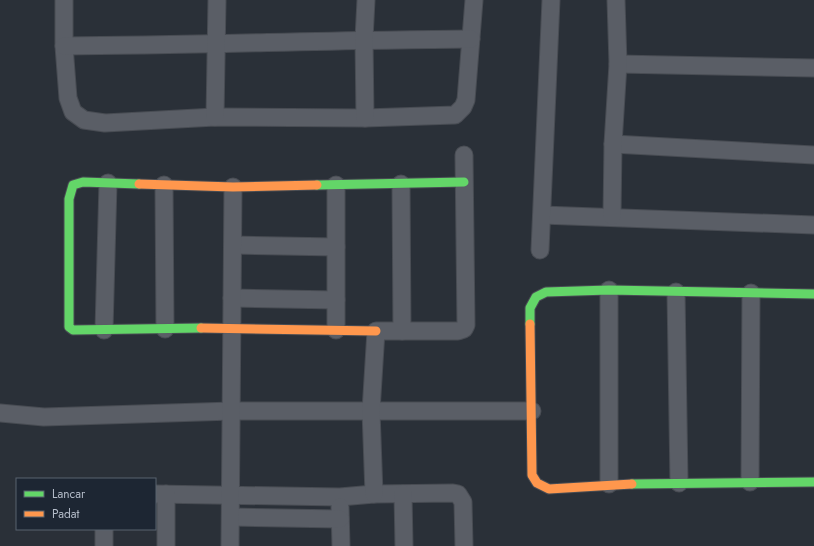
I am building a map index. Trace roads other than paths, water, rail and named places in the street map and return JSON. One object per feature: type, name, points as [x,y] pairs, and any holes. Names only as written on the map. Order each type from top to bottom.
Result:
[{"type":"street","points":[[64,0],[64,46],[68,98],[72,112],[84,120],[105,123],[215,117],[365,118],[450,116],[459,112],[466,100],[474,0]]},
{"type":"street","points":[[215,117],[217,0]]},
{"type":"street","points":[[365,118],[364,39],[366,0]]},
{"type":"street","points":[[540,250],[551,0]]},
{"type":"street","points":[[612,216],[613,144],[618,64],[616,0]]},
{"type":"street","points":[[64,46],[216,45],[364,39],[471,39]]},
{"type":"street","points":[[618,64],[814,68]]},
{"type":"street","points":[[613,144],[814,155]]},
{"type":"street","points":[[464,155],[466,327],[458,331],[232,328],[73,330],[69,327],[69,199],[73,185],[83,182],[233,187],[464,182]]},
{"type":"street","points":[[104,330],[108,183]]},
{"type":"street","points":[[401,184],[402,331]]},
{"type":"street","points":[[164,185],[165,329]]},
{"type":"street","points":[[336,185],[336,330]]},
{"type":"street","points":[[230,546],[233,187]]},
{"type":"street","points":[[542,215],[612,216],[814,224]]},
{"type":"street","points":[[232,245],[336,247]]},
{"type":"street","points":[[609,290],[609,484]]},
{"type":"street","points":[[814,294],[609,290],[546,292],[540,293],[532,302],[530,308],[532,474],[537,483],[549,489],[609,484],[814,482]]},
{"type":"street","points":[[676,292],[679,484]]},
{"type":"street","points":[[750,482],[751,293]]},
{"type":"street","points":[[232,298],[336,300]]},
{"type":"street","points":[[374,494],[371,411],[376,331]]},
{"type":"street","points":[[0,413],[44,417],[232,411],[532,411]]},
{"type":"street","points":[[166,546],[161,494],[340,497],[374,494],[453,493],[458,494],[463,502],[464,546]]},
{"type":"street","points":[[403,494],[404,546]]},
{"type":"street","points":[[340,497],[341,546]]},
{"type":"street","points":[[231,517],[340,519]]},
{"type":"street","points":[[104,530],[104,546]]}]
